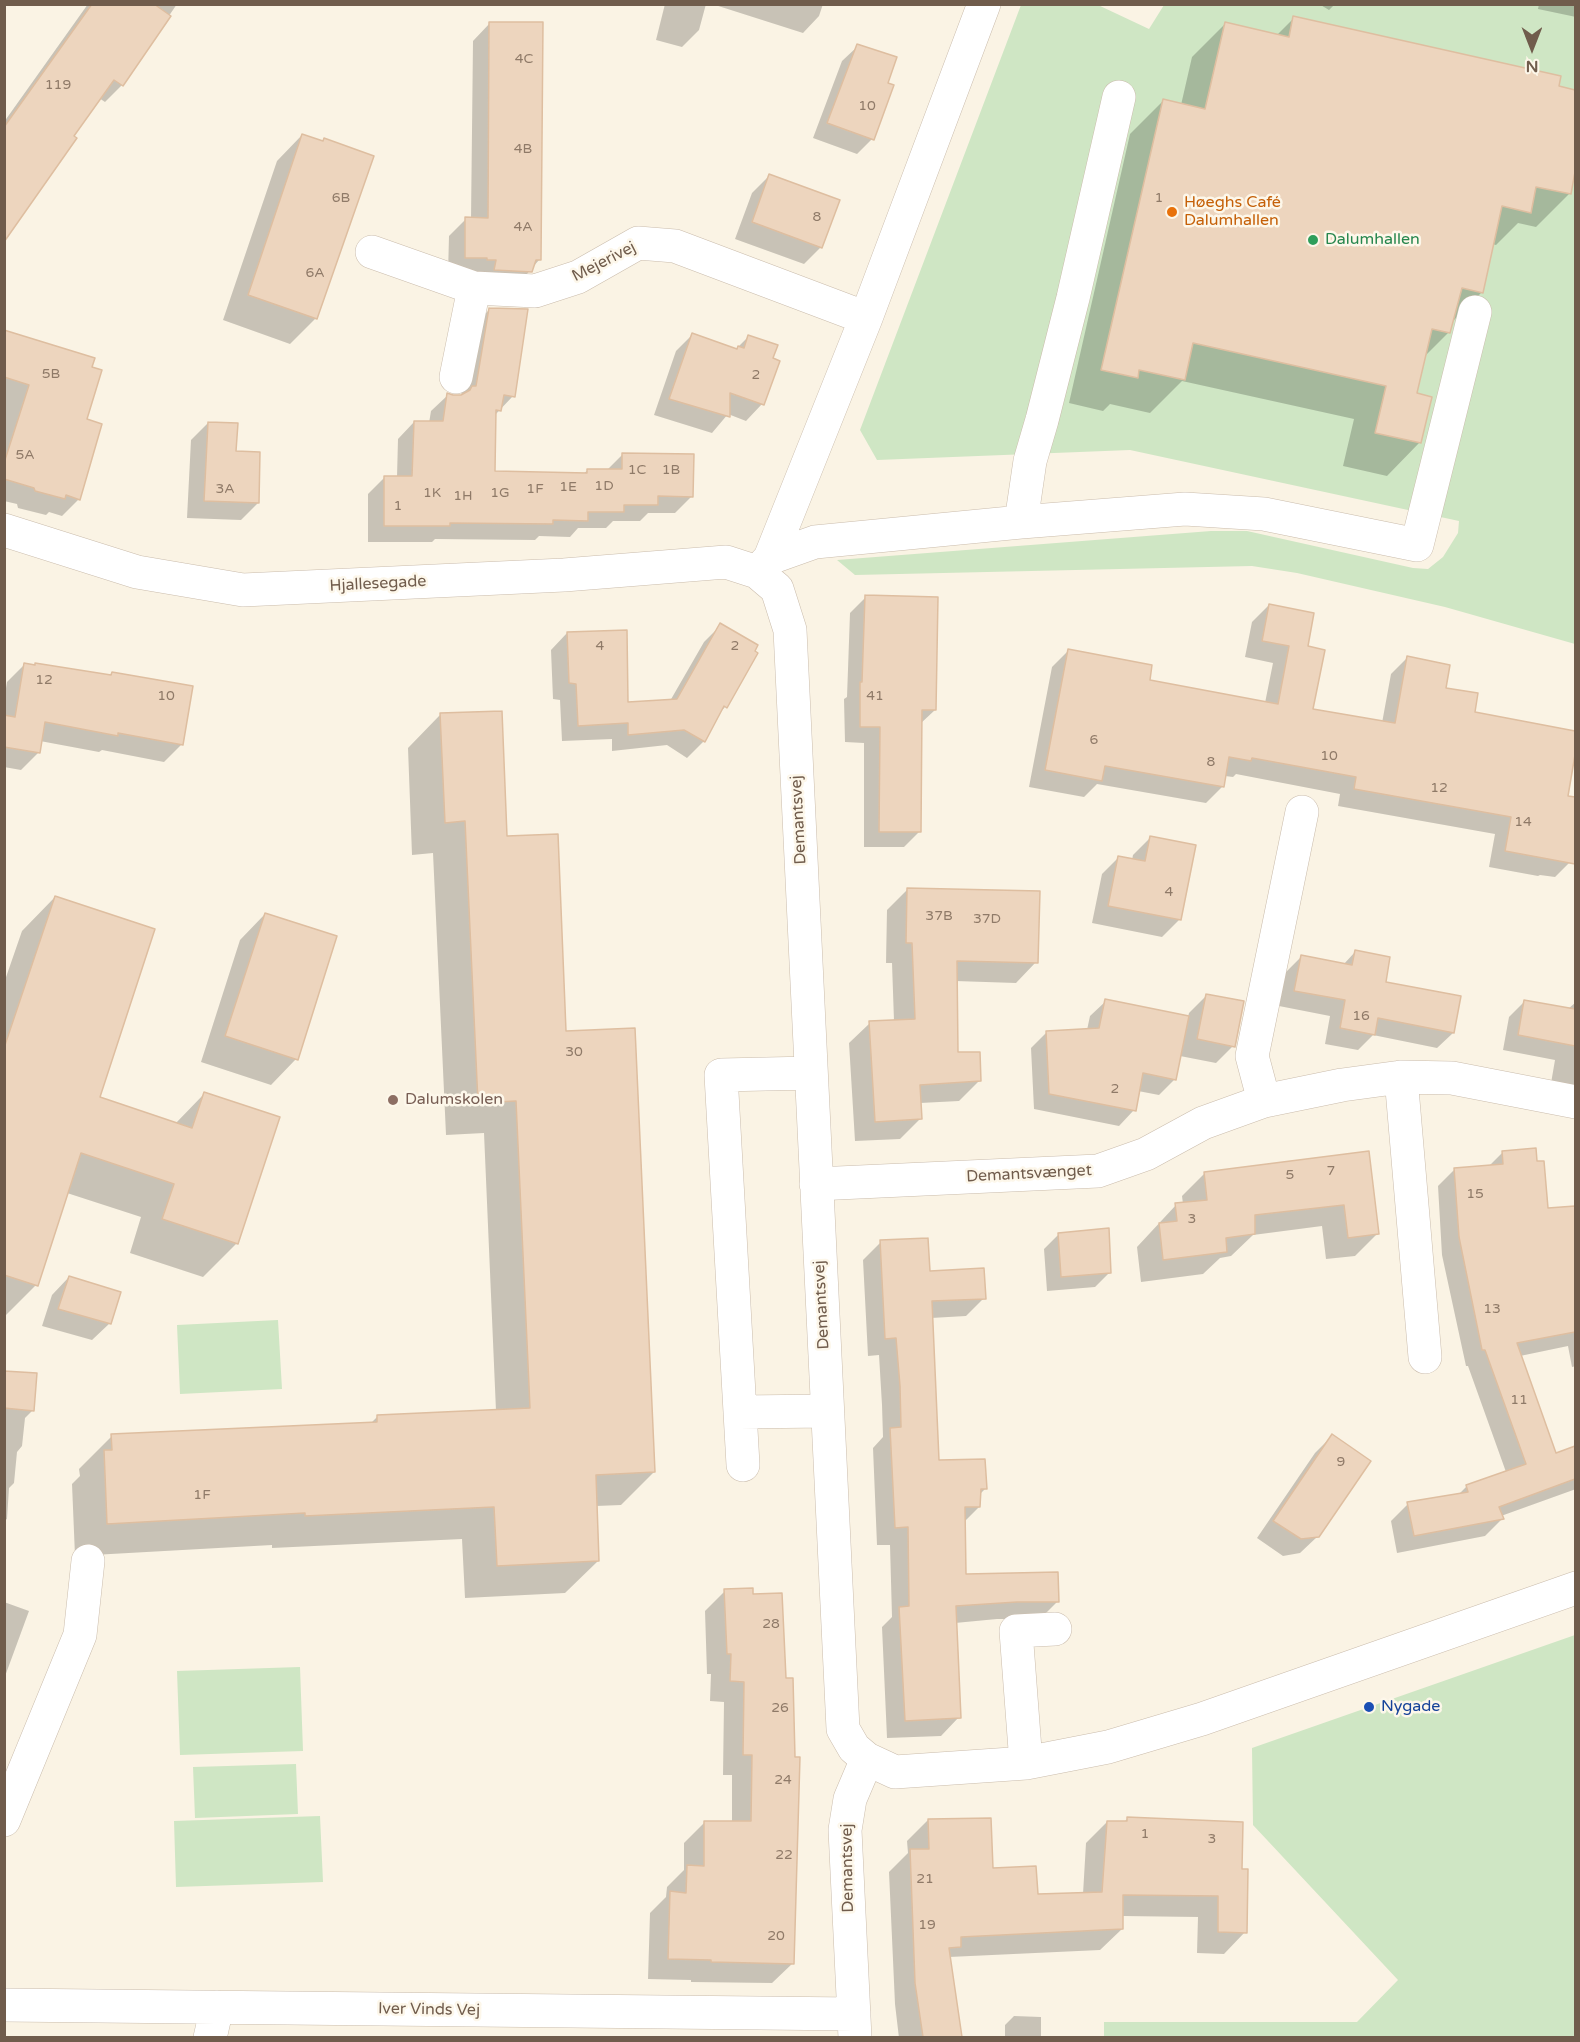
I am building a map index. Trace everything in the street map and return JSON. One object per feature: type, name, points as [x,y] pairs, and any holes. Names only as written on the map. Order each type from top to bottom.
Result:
[{"type":"street","points":[[764,565],[866,318],[984,4]]},
{"type":"street","points":[[1021,522],[1030,461],[1073,298],[1119,97]]},
{"type":"street","name":"Mejerivej","points":[[372,252],[474,288],[535,291],[578,277],[638,243],[675,246],[866,318]]},
{"type":"street","points":[[456,377],[474,288]]},
{"type":"street","points":[[764,565],[815,542],[1185,509],[1264,514],[1418,545],[1474,312]]},
{"type":"street","name":"Hjallesegade","points":[[4,530],[137,572],[243,590],[564,575],[726,562],[764,565]]},
{"type":"street","name":"Demantsvej","points":[[764,565],[777,589],[790,630],[843,1729],[854,1748],[867,1759],[850,1799],[845,1830],[854,2026]]},
{"type":"street","points":[[1264,1101],[1252,1056],[1302,813]]},
{"type":"street","points":[[743,1465],[721,1075],[811,1073]]},
{"type":"street","points":[[1401,1077],[1425,1357]]},
{"type":"street","name":"Demantsvænget","points":[[816,1184],[1098,1171],[1146,1154],[1203,1123],[1264,1101],[1342,1085],[1401,1077],[1452,1078],[1575,1101]]},
{"type":"street","points":[[740,1412],[827,1412]]},
{"type":"street","points":[[4,1820],[80,1635],[87,1561]]},
{"type":"street","points":[[867,1759],[895,1772],[1026,1763],[1108,1747],[1202,1719],[1575,1588]]},
{"type":"street","points":[[1026,1763],[1016,1631],[1055,1629]]},
{"type":"street","name":"Iver Vinds Vej","points":[[4,2005],[213,2022],[854,2026]]},
{"type":"green space","points":[[1021,5],[1098,5],[1149,29],[1164,5],[1575,5],[1575,644],[1445,607],[1297,573],[1252,566],[855,575],[837,560],[1211,531],[1247,531],[1413,568],[1428,569],[1443,557],[1458,533],[1459,521],[1130,450],[877,460],[860,430]]},
{"type":"green space","points":[[278,1320],[282,1389],[180,1394],[177,1325]]},
{"type":"green space","points":[[1575,1635],[1575,2037],[1104,2037],[1104,2022],[1357,2022],[1398,1980],[1253,1825],[1252,1748]]},
{"type":"green space","points":[[300,1667],[303,1751],[180,1755],[177,1671]]},
{"type":"green space","points":[[296,1764],[298,1814],[195,1818],[193,1767]]},
{"type":"green space","points":[[320,1816],[323,1882],[176,1887],[174,1821]]},
{"type":"building","points":[[92,4],[154,4],[171,16],[123,86],[114,80],[74,136],[77,138],[4,242],[4,127]]},
{"type":"building","name":"Dalumhallen","points":[[1293,16],[1561,76],[1559,86],[1575,90],[1575,172],[1571,194],[1536,187],[1531,213],[1502,206],[1483,293],[1462,288],[1450,333],[1432,329],[1417,393],[1432,397],[1421,443],[1375,433],[1386,386],[1193,343],[1185,380],[1139,370],[1138,378],[1101,370],[1163,99],[1205,109],[1225,22],[1289,37]]},
{"type":"building","points":[[489,22],[543,22],[541,260],[536,260],[532,272],[494,270],[496,260],[465,258],[465,217],[488,218]]},
{"type":"building","points":[[857,44],[897,57],[888,83],[894,85],[874,140],[827,123]]},
{"type":"building","points":[[302,134],[323,141],[324,138],[374,156],[317,319],[248,295]]},
{"type":"building","points":[[769,174],[840,200],[822,248],[752,222]]},
{"type":"building","points":[[489,308],[528,309],[515,397],[504,395],[501,411],[496,410],[495,471],[587,473],[587,469],[622,469],[622,453],[694,454],[693,497],[658,496],[658,505],[624,505],[624,512],[588,512],[588,521],[553,520],[553,524],[450,523],[450,526],[384,526],[384,476],[412,476],[414,421],[443,421],[447,393],[461,395],[470,390],[472,386],[476,386]]},
{"type":"building","points":[[4,330],[95,358],[92,367],[102,370],[87,419],[102,424],[80,500],[66,495],[65,499],[35,491],[34,488],[4,479],[4,463],[29,385],[4,377]]},
{"type":"building","points":[[692,333],[737,349],[738,346],[744,348],[748,335],[778,345],[773,358],[780,361],[764,405],[730,393],[730,417],[669,399]]},
{"type":"building","points":[[208,422],[238,423],[236,451],[260,452],[259,503],[204,501]]},
{"type":"building","points":[[865,595],[938,597],[936,710],[922,710],[921,832],[879,832],[880,727],[860,727]]},
{"type":"building","points":[[1269,604],[1314,613],[1308,646],[1325,650],[1313,709],[1395,723],[1407,656],[1450,665],[1446,688],[1478,693],[1475,712],[1575,731],[1575,755],[1568,796],[1575,797],[1575,864],[1505,851],[1511,817],[1354,789],[1356,777],[1252,758],[1251,761],[1229,757],[1224,787],[1105,766],[1102,781],[1045,770],[1068,649],[1152,665],[1150,680],[1278,704],[1289,646],[1262,641]]},
{"type":"building","points":[[720,623],[758,645],[755,651],[758,653],[727,708],[724,706],[705,742],[684,730],[628,735],[628,723],[578,726],[576,684],[569,683],[567,632],[627,630],[628,702],[677,699]]},
{"type":"building","points":[[24,663],[111,675],[112,672],[193,686],[183,745],[118,733],[118,736],[45,722],[40,753],[4,747],[4,715],[15,717]]},
{"type":"building","points":[[502,711],[507,836],[558,834],[566,1031],[635,1028],[655,1472],[596,1475],[599,1561],[497,1566],[494,1507],[305,1516],[305,1513],[107,1524],[104,1450],[112,1450],[111,1434],[377,1422],[377,1415],[530,1408],[516,1101],[478,1103],[465,821],[445,823],[440,713]]},
{"type":"building","points":[[1150,836],[1196,845],[1181,920],[1108,906],[1118,856],[1145,861]]},
{"type":"building","points":[[907,888],[1040,891],[1038,963],[957,961],[958,1052],[980,1052],[981,1081],[920,1085],[922,1119],[875,1122],[869,1021],[915,1019],[912,943],[906,943]]},
{"type":"building","points":[[55,896],[155,929],[100,1097],[192,1128],[204,1092],[280,1117],[238,1244],[162,1219],[174,1184],[81,1153],[38,1286],[4,1275],[4,1048]]},
{"type":"building","points":[[265,913],[337,936],[298,1060],[225,1036]]},
{"type":"building","points":[[1355,950],[1390,957],[1386,982],[1461,996],[1454,1033],[1378,1018],[1375,1035],[1340,1028],[1345,1000],[1294,991],[1301,955],[1352,965]]},
{"type":"building","points":[[1206,994],[1244,1001],[1235,1047],[1197,1039]]},
{"type":"building","points":[[1105,999],[1189,1016],[1176,1080],[1143,1073],[1136,1111],[1049,1094],[1046,1031],[1099,1028]]},
{"type":"building","points":[[1524,1000],[1575,1009],[1575,1046],[1518,1035]]},
{"type":"building","points":[[1536,1148],[1537,1161],[1544,1161],[1548,1208],[1575,1206],[1575,1332],[1517,1343],[1556,1453],[1575,1446],[1575,1479],[1499,1507],[1504,1519],[1414,1536],[1407,1502],[1468,1492],[1466,1485],[1526,1464],[1485,1350],[1482,1350],[1459,1237],[1454,1168],[1503,1164],[1502,1151]]},
{"type":"building","points":[[1369,1151],[1379,1234],[1348,1238],[1344,1205],[1255,1215],[1255,1234],[1226,1238],[1227,1252],[1163,1260],[1159,1223],[1177,1221],[1175,1203],[1207,1200],[1204,1172]]},
{"type":"building","points":[[1109,1228],[1111,1273],[1061,1277],[1058,1233]]},
{"type":"building","points":[[928,1238],[930,1271],[984,1268],[986,1299],[932,1301],[939,1460],[985,1459],[987,1489],[981,1489],[980,1507],[965,1507],[966,1574],[1058,1572],[1059,1602],[956,1606],[961,1718],[905,1721],[899,1607],[909,1606],[908,1527],[895,1528],[890,1428],[901,1427],[900,1386],[896,1338],[885,1339],[880,1240]]},
{"type":"building","points":[[69,1276],[121,1292],[111,1324],[58,1309]]},
{"type":"building","points":[[4,1371],[37,1373],[34,1411],[4,1408]]},
{"type":"building","points":[[1332,1434],[1371,1461],[1319,1537],[1301,1539],[1273,1521]]},
{"type":"building","points":[[753,1588],[753,1594],[782,1593],[786,1678],[793,1678],[795,1757],[800,1757],[794,1964],[668,1959],[670,1891],[686,1893],[687,1865],[704,1866],[704,1821],[751,1821],[752,1755],[743,1755],[744,1682],[730,1681],[731,1654],[727,1654],[724,1589]]},
{"type":"building","points":[[1127,1817],[1243,1822],[1242,1869],[1248,1869],[1247,1933],[1218,1932],[1218,1896],[1123,1895],[1123,1929],[961,1937],[961,1947],[949,1948],[962,2037],[923,2037],[915,1983],[910,1849],[929,1849],[928,1819],[991,1818],[993,1868],[1036,1866],[1038,1894],[1102,1892],[1107,1821],[1127,1821]]},
{"type":"place","name":"Høeghs Café Dalumhallen","points":[[1172,212]]},
{"type":"place","name":"Dalumhallen","points":[[1313,240]]},
{"type":"place","name":"Dalumskolen","points":[[393,1100]]},
{"type":"place","name":"Nygade","points":[[1369,1707]]}]
